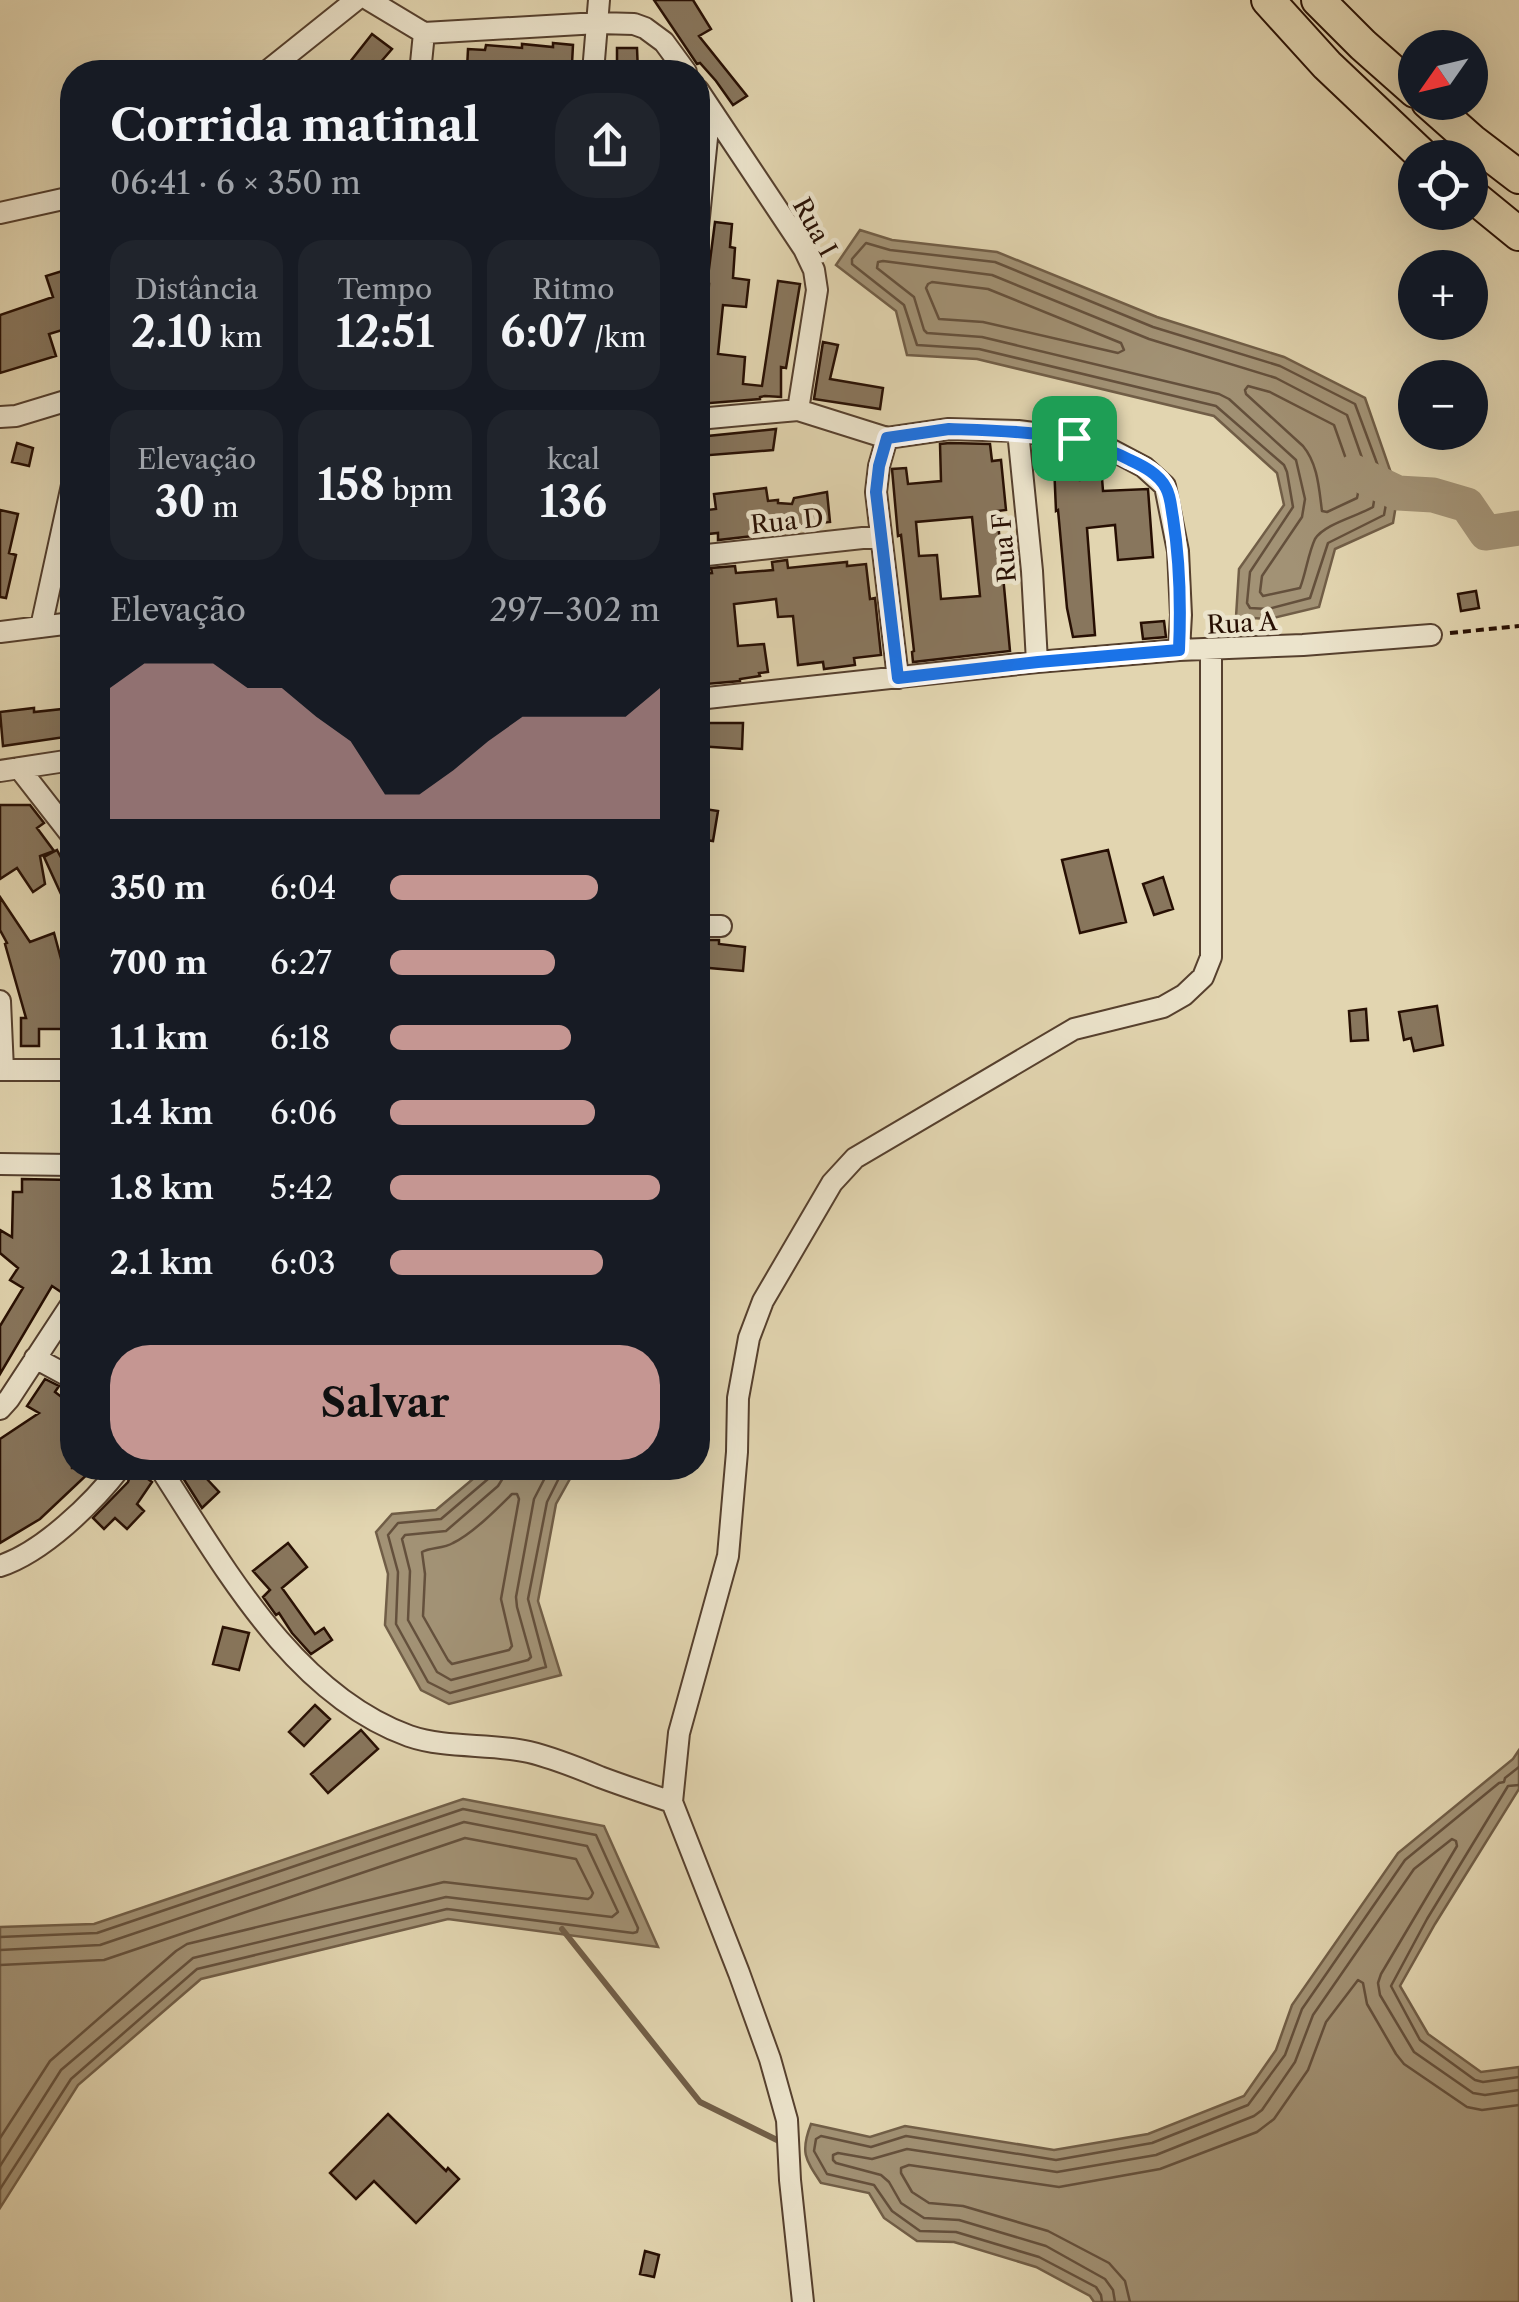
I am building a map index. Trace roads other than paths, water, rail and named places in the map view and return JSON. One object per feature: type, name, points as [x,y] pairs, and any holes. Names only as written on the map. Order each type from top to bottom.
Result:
[{"type":"highway","points":[[1268,0],[1327,65],[1407,140]]},
{"type":"highway","points":[[1318,0],[1398,76]]},
{"type":"highway","points":[[1448,120],[1519,177]]},
{"type":"highway","points":[[1488,209],[1519,234]]},
{"type":"street","points":[[281,60],[356,0]]},
{"type":"street","points":[[369,0],[424,33],[598,22],[634,24],[655,33],[677,60]]},
{"type":"street","points":[[595,60],[599,0]]},
{"type":"street","points":[[421,60],[424,33]]},
{"type":"street","name":"Rua I","points":[[710,108],[814,270],[817,290],[798,410]]},
{"type":"street","points":[[0,213],[60,200]]},
{"type":"street","points":[[0,417],[60,403]]},
{"type":"street","points":[[710,418],[798,410],[887,438],[949,429],[1018,431],[1074,438],[1108,448],[1144,466],[1166,486],[1178,551],[1179,650]]},
{"type":"street","name":"Rua F","points":[[1018,431],[1038,662]]},
{"type":"street","points":[[887,438],[876,492],[898,678]]},
{"type":"street","name":"Rua D","points":[[710,555],[881,536]]},
{"type":"street","points":[[41,627],[60,542]]},
{"type":"street","points":[[0,632],[60,625]]},
{"type":"street","name":"Rua A","points":[[710,698],[1038,662],[1431,635]]},
{"type":"street","points":[[803,2302],[787,2120],[770,2059],[672,1802],[678,1733],[728,1556],[738,1398],[749,1338],[763,1301],[832,1182],[855,1158],[1074,1029],[1163,1007],[1203,977],[1210,957],[1211,650]]},
{"type":"street","points":[[10,769],[60,762]]},
{"type":"street","points":[[10,769],[60,823]]},
{"type":"street","points":[[710,926],[721,926]]},
{"type":"street","points":[[0,1001],[2,1070],[60,1070]]},
{"type":"street","points":[[0,1164],[60,1165]]},
{"type":"street","points":[[0,1409],[60,1321]]},
{"type":"street","points":[[35,1358],[60,1372]]},
{"type":"street","points":[[0,1566],[62,1529],[110,1480]]},
{"type":"street","points":[[168,1480],[254,1611],[330,1691],[385,1726],[413,1738],[525,1751],[566,1762],[672,1802]]},
{"type":"water","points":[[860,230],[892,240],[997,252],[1157,317],[1284,357],[1365,398],[1398,493],[1393,523],[1335,549],[1319,607],[1269,619],[1236,617],[1239,569],[1284,505],[1277,473],[1214,416],[977,359],[907,355],[896,311],[836,265]]},
{"type":"water","points":[[472,1480],[569,1480],[556,1504],[538,1601],[561,1675],[449,1704],[421,1690],[385,1625],[388,1574],[376,1532],[392,1514],[436,1510]]},
{"type":"water","points":[[1519,1750],[1519,1789],[1400,1986],[1428,2034],[1481,2072],[1519,2067],[1519,2302],[1094,2302],[1090,2296],[1036,2267],[954,2242],[917,2241],[884,2218],[869,2193],[821,2183],[811,2168],[805,2149],[811,2124],[870,2137],[905,2126],[1054,2150],[1148,2134],[1244,2096],[1276,2050],[1292,2005],[1398,1853]]},
{"type":"water","points":[[463,1799],[604,1826],[658,1947],[448,1919],[201,1979],[78,2085],[0,2208],[0,1927],[94,1924]]},
{"type":"waterway","points":[[1354,472],[1398,493],[1433,495],[1467,505],[1486,533],[1519,528]]},
{"type":"waterway","points":[[562,1929],[700,2102],[781,2142]]}]
